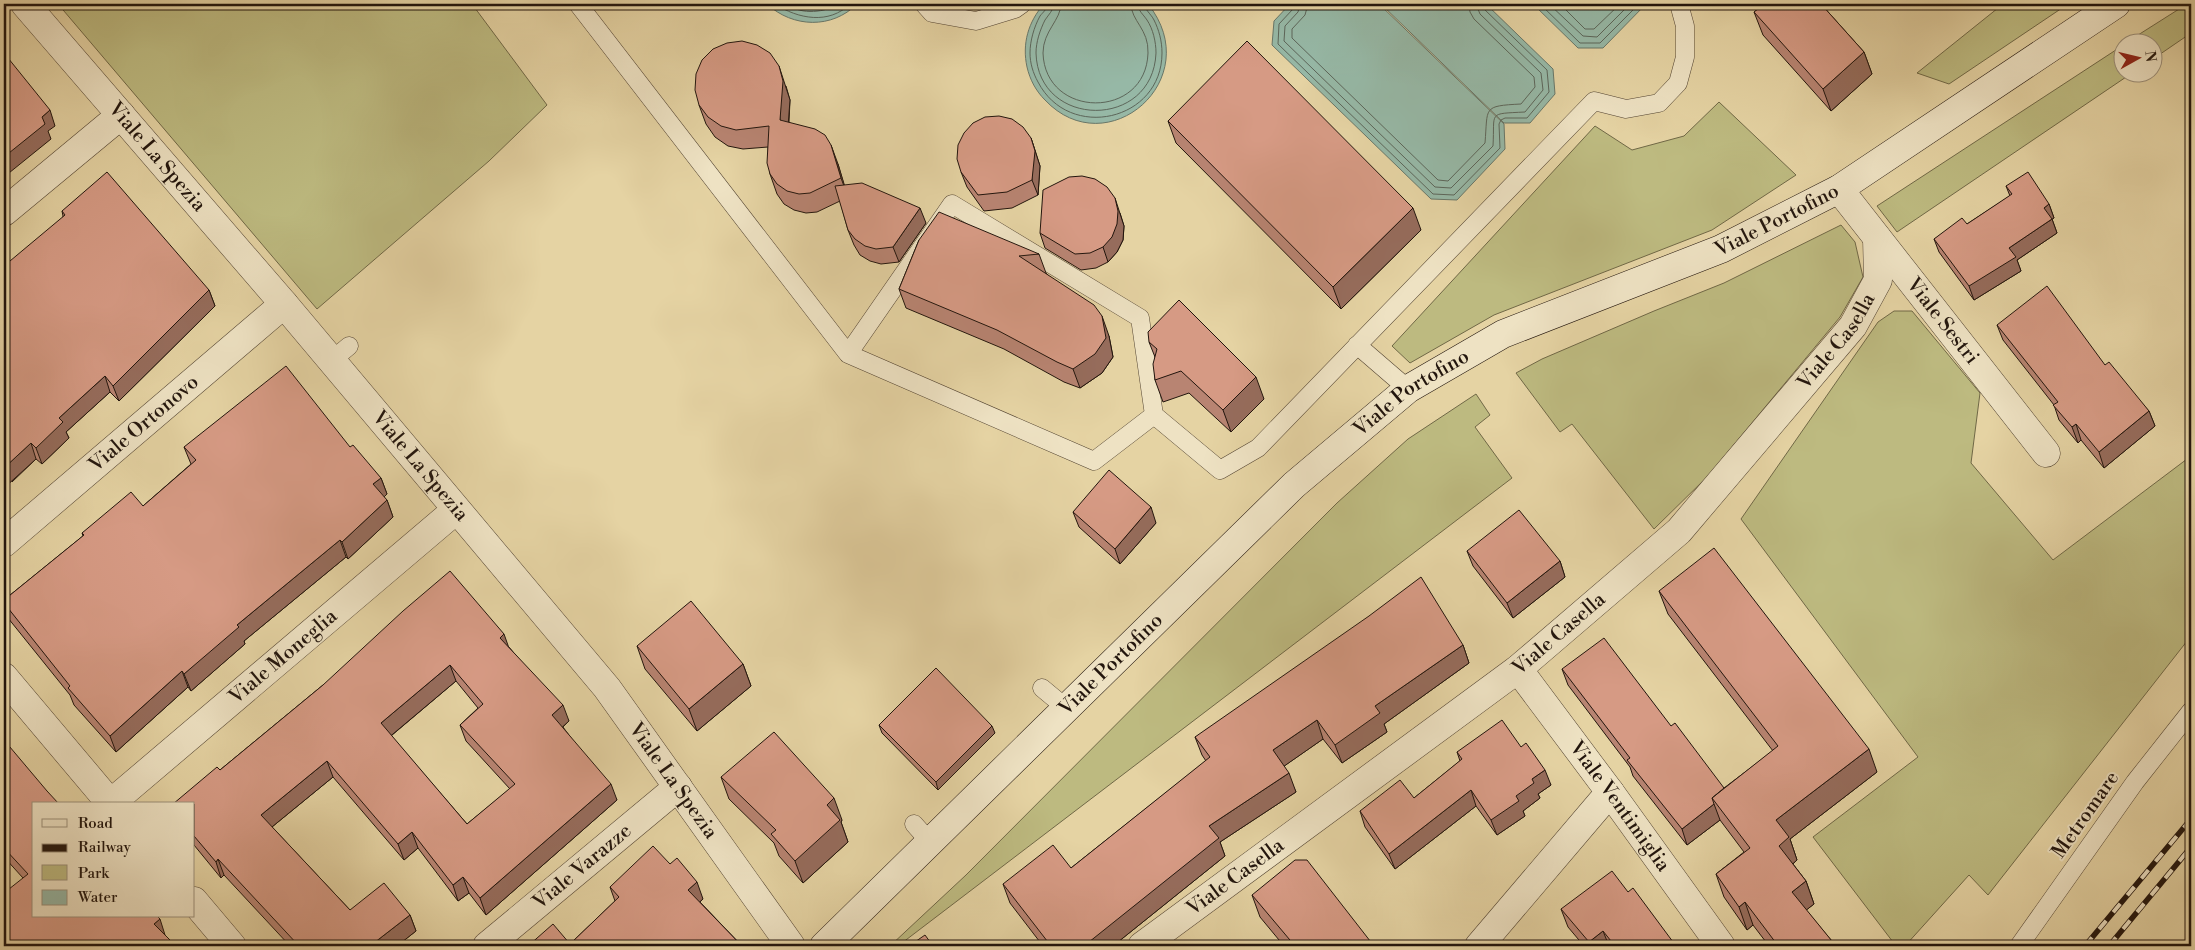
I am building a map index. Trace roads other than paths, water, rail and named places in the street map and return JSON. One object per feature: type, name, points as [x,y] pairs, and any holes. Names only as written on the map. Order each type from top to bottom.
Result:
[{"type":"street","name":"Viale La Spezia","points":[[25,4],[284,304],[340,354],[456,510],[607,688],[791,946]]},
{"type":"street","name":"Viale Portofino","points":[[824,946],[922,833],[1066,708],[1294,485],[1408,389],[1503,334],[1721,249],[1839,189],[2116,4]]},
{"type":"street","points":[[4,212],[121,115]]},
{"type":"street","name":"Viale Sestri","points":[[1839,189],[2046,453]]},
{"type":"street","name":"Viale Casella","points":[[1142,946],[1518,669],[1679,531],[1853,326],[1878,280],[1878,238]]},
{"type":"street","name":"Viale Ortonovo","points":[[4,543],[284,304]]},
{"type":"street","name":"Viale Moneglia","points":[[113,802],[456,510]]},
{"type":"street","name":"Viale Ventimiglia","points":[[1518,669],[1721,946]]},
{"type":"street","points":[[4,677],[109,802]]},
{"type":"street","name":"Viale Varazze","points":[[487,946],[678,787]]},
{"type":"street","points":[[1479,946],[1610,792]]},
{"type":"street","points":[[195,902],[232,946]]},
{"type":"lane","points":[[578,4],[848,354],[1094,461],[1154,416]]},
{"type":"lane","points":[[924,4],[932,13],[976,21],[1015,9],[1022,4]]},
{"type":"lane","points":[[848,354],[952,204],[1140,318],[1154,416],[1220,470],[1258,448],[1594,101],[1626,109],[1659,103],[1678,83],[1685,57],[1685,26],[1678,4]]},
{"type":"lane","points":[[1358,345],[1408,389]]},
{"type":"lane","points":[[1042,688],[1066,708]]},
{"type":"lane","name":"Metromare","points":[[2019,946],[2135,782],[2191,711]]},
{"type":"water","points":[[767,4],[857,4],[836,18],[812,22],[789,18]]},
{"type":"water","points":[[1044,4],[1148,4],[1163,32],[1166,60],[1158,85],[1142,105],[1121,118],[1096,123],[1070,118],[1045,100],[1036,89],[1030,76],[1025,50],[1030,26]]},
{"type":"water","points":[[1290,4],[1379,4],[1504,124],[1505,149],[1457,200],[1431,199],[1272,45],[1274,21]]},
{"type":"water","points":[[1381,4],[1486,4],[1553,69],[1555,94],[1530,123],[1504,123]]},
{"type":"water","points":[[1533,4],[1646,4],[1603,48],[1578,48]]},
{"type":"railway","points":[[2085,946],[2191,819]]},
{"type":"railway","points":[[2109,946],[2191,847]]}]
